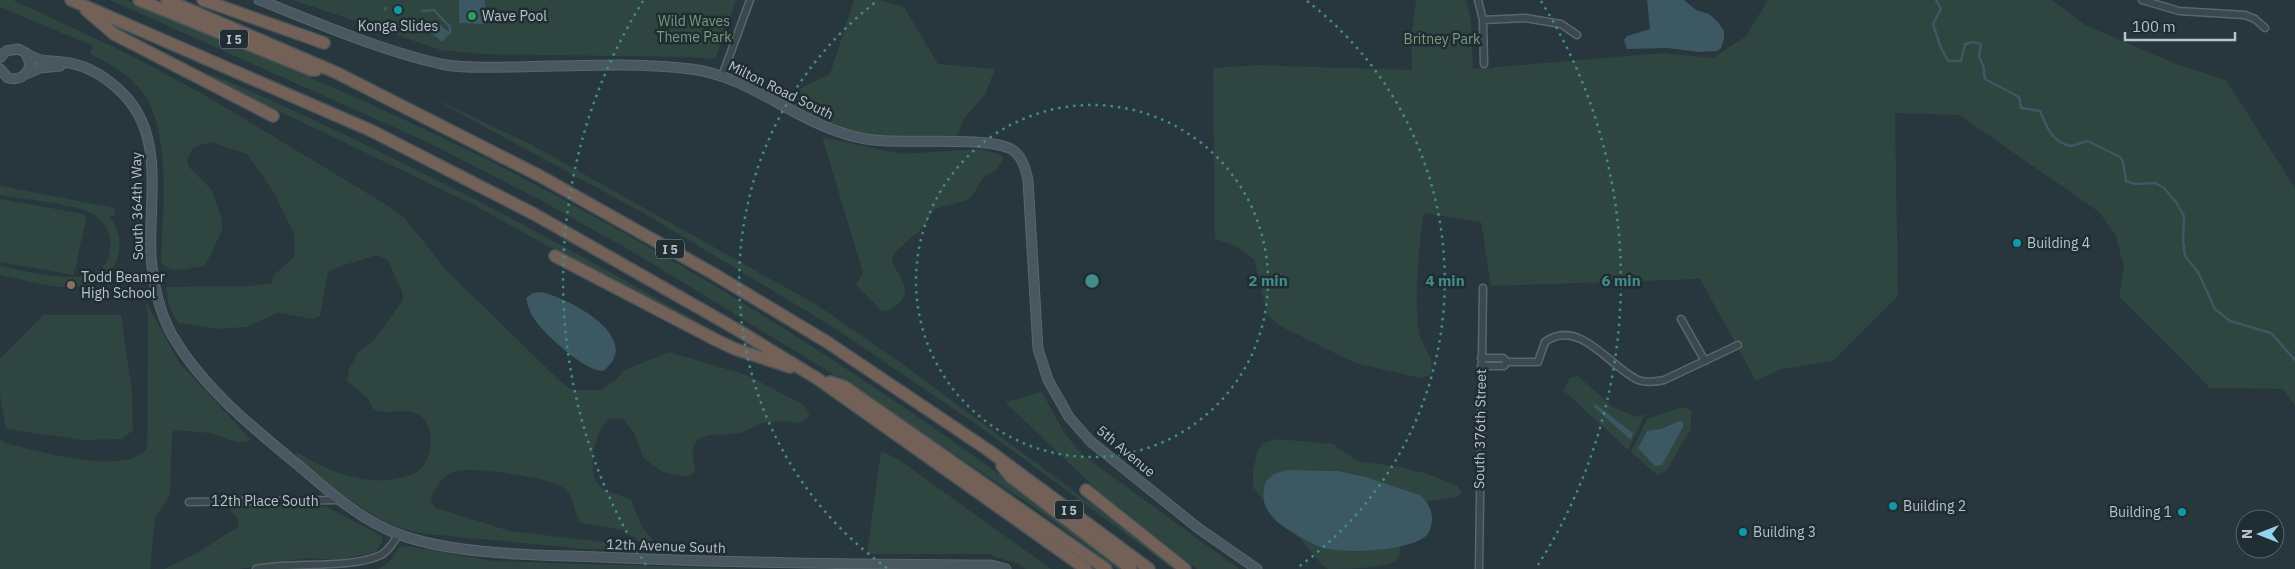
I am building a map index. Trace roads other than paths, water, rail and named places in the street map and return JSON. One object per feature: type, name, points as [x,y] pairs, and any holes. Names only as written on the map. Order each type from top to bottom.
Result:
[{"type":"highway","name":"I 5","points":[[91,0],[151,33]]},
{"type":"highway","name":"I 5","points":[[139,0],[311,70],[331,70]]},
{"type":"highway","name":"I 5","points":[[167,0],[331,70],[540,176],[714,274],[827,342],[988,450],[1149,569]]},
{"type":"highway","points":[[203,0],[324,43]]},
{"type":"highway","name":"I 5","points":[[74,1],[372,131],[534,214],[736,329],[818,379],[1086,569]]},
{"type":"highway","points":[[74,1],[114,34],[273,116]]},
{"type":"highway","points":[[555,256],[735,349],[807,373]]},
{"type":"highway","name":"I 5","points":[[818,379],[845,387],[1106,569]]},
{"type":"highway","name":"I 5","points":[[988,450],[1011,477],[1131,569]]},
{"type":"highway","points":[[1086,490],[1185,569]]},
{"type":"street","name":"Milton Road South","points":[[259,0],[378,44],[442,64],[482,67],[655,67],[690,69],[722,76],[804,119],[849,136],[884,141],[990,144],[1013,150],[1024,165],[1028,181],[1036,313]]},
{"type":"street","points":[[722,76],[750,0]]},
{"type":"street","points":[[1478,0],[1483,20],[1484,64]]},
{"type":"street","points":[[2142,0],[2179,11],[2248,16],[2265,28]]},
{"type":"street","points":[[1483,20],[1525,18],[1561,24],[1577,35]]},
{"type":"street","name":"South 364th Way","points":[[1,56],[14,48],[39,60],[64,62],[94,71],[114,85],[131,102],[143,121],[151,152],[151,254],[155,285],[164,318],[190,364],[226,402],[349,508]]},
{"type":"street","points":[[26,53],[30,64],[26,74]]},
{"type":"street","name":"South 364th Way","points":[[1,71],[12,79],[46,67],[80,67]]},
{"type":"street","name":"South 376th Street","points":[[1479,569],[1483,288]]},
{"type":"street","name":"5th Avenue","points":[[1036,313],[1038,349],[1048,380],[1069,417],[1090,441],[1198,528],[1257,569]]},
{"type":"street","points":[[1681,319],[1706,361]]},
{"type":"street","points":[[1481,358],[1503,358],[1507,362],[1538,362],[1541,347],[1545,342],[1554,336],[1573,336],[1586,342],[1631,376],[1645,382],[1664,380],[1738,345]]},
{"type":"street","points":[[1481,366],[1504,366],[1507,362]]},
{"type":"street","name":"12th Place South","points":[[189,502],[340,500]]},
{"type":"street","name":"12th Avenue South","points":[[349,508],[379,526],[398,534],[445,545],[558,556],[991,566],[1006,569]]},
{"type":"street","points":[[256,569],[358,562],[380,556],[398,534]]},
{"type":"water","name":"Wave Pool","points":[[459,0],[485,0],[485,24],[459,23]]},
{"type":"water","points":[[1647,0],[1684,0],[1696,10],[1709,14],[1724,31],[1721,48],[1717,51],[1699,52],[1667,48],[1627,49],[1624,40],[1627,36],[1650,29]]},
{"type":"water","points":[[437,22],[450,33],[442,42],[429,31]]},
{"type":"water","points":[[541,292],[569,302],[599,321],[610,333],[615,346],[614,358],[603,371],[596,370],[576,359],[556,343],[540,326],[528,307],[526,298],[533,293]]},
{"type":"water","points":[[1595,404],[1633,433],[1631,440],[1594,407]]},
{"type":"water","points":[[1679,421],[1683,422],[1683,427],[1662,465],[1655,466],[1638,448],[1647,431],[1661,429]]},
{"type":"water","points":[[1287,470],[1338,471],[1366,477],[1420,495],[1427,503],[1431,512],[1430,530],[1426,536],[1418,541],[1376,550],[1334,550],[1312,544],[1280,524],[1265,505],[1263,494],[1266,481],[1274,474]]},
{"type":"waterway","points":[[1936,0],[1941,9],[1933,24],[1941,48],[1948,61],[1961,61],[1965,44],[1973,42],[1981,44],[1979,57],[1983,65],[1985,79],[2019,97],[2021,108],[2040,111],[2051,133],[2059,141],[2071,146],[2088,141],[2120,157],[2123,162],[2126,181],[2135,184],[2155,183],[2164,188],[2176,202],[2184,216],[2183,241],[2185,256],[2198,272],[2215,309],[2230,321],[2271,333],[2295,360]]},
{"type":"waterway","points":[[422,11],[434,10],[450,27],[450,33]]},
{"type":"place","name":"Konga Slides","points":[[398,10]]},
{"type":"place","name":"Wave Pool","points":[[472,16]]},
{"type":"place","name":"Building 4","points":[[2017,243]]},
{"type":"place","name":"Todd Beamer High School","points":[[71,285]]},
{"type":"place","name":"Building 2","points":[[1893,506]]},
{"type":"place","name":"Building 1","points":[[2182,512]]},
{"type":"place","name":"Building 3","points":[[1743,532]]},
{"type":"park label","name":"Wild Waves Theme Park","points":[[694,30]]},
{"type":"park label","name":"Britney Park","points":[[1442,39]]}]
